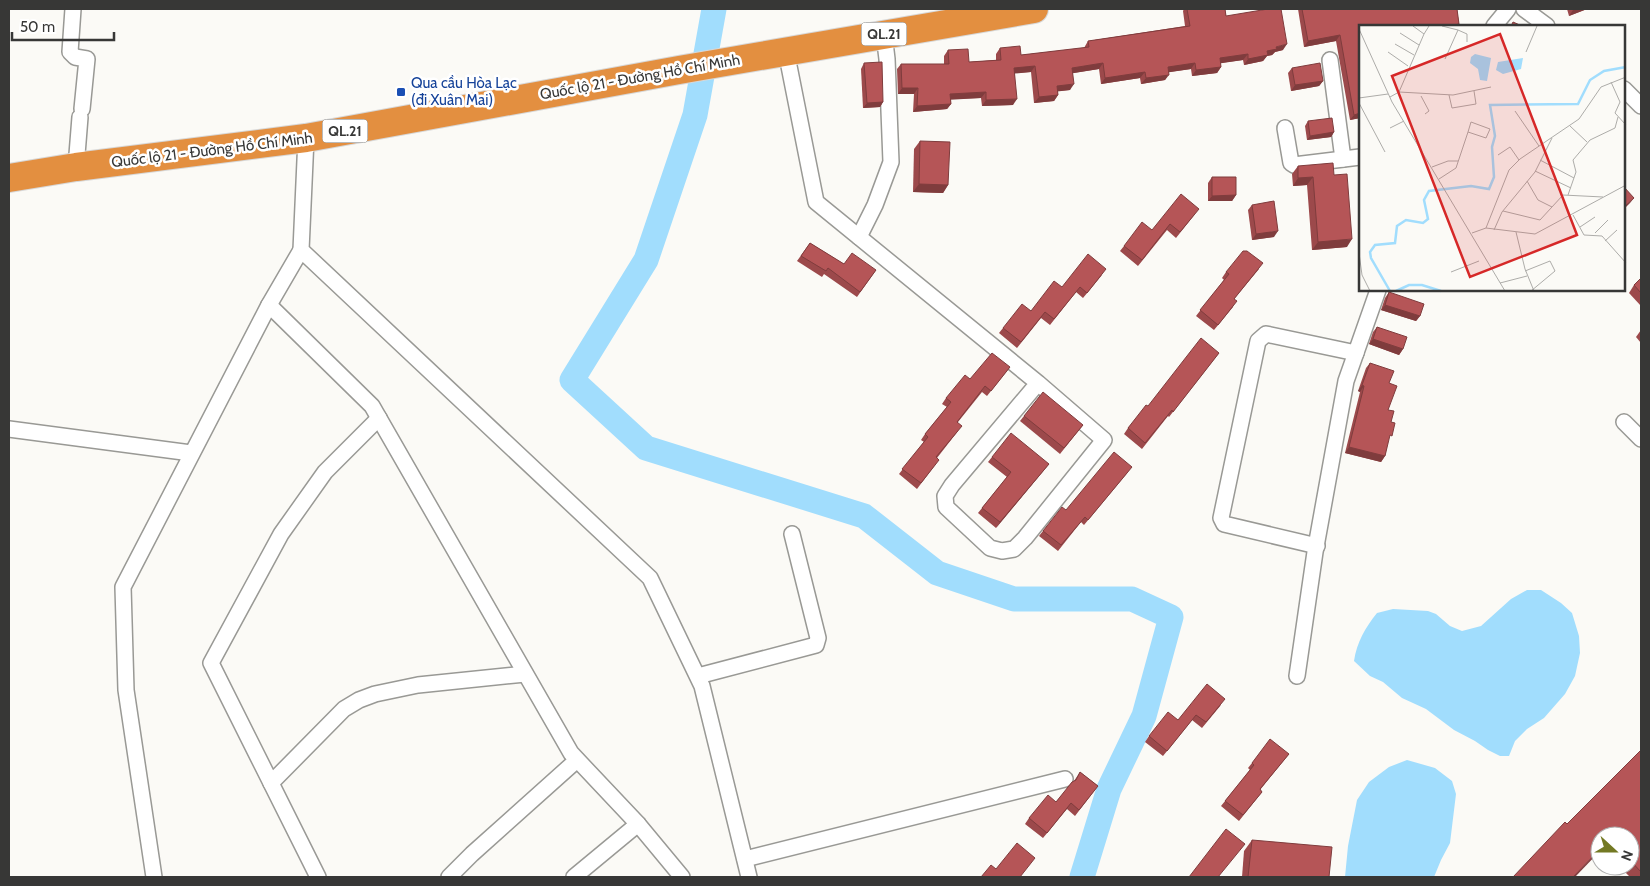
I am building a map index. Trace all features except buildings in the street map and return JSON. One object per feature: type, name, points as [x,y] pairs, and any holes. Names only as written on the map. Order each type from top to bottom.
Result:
[{"type":"highway","name":"Quốc lộ 21 - Đường Hồ Chí Minh","points":[[9,178],[76,167],[306,138],[733,60],[1034,9]]},
{"type":"street","points":[[73,9],[70,52],[75,57],[87,59],[76,167]]},
{"type":"street","points":[[1495,25],[1508,9]]},
{"type":"street","points":[[1524,9],[1546,25]]},
{"type":"street","points":[[859,237],[875,205],[891,162],[887,59],[884,34]]},
{"type":"street","points":[[786,51],[816,202],[1038,383],[1104,440],[1014,549],[1002,551],[990,548],[946,507],[945,496],[1038,383]]},
{"type":"street","points":[[1330,60],[1344,159]]},
{"type":"street","points":[[1625,90],[1641,106]]},
{"type":"street","points":[[1285,128],[1291,163],[1294,165],[1359,157]]},
{"type":"street","points":[[154,877],[126,690],[123,588],[191,453],[300,250],[306,138]]},
{"type":"street","points":[[300,250],[650,578],[702,686],[750,877]]},
{"type":"street","points":[[1297,676],[1316,546],[1346,381],[1378,291]]},
{"type":"street","points":[[269,306],[372,406],[571,754],[638,824],[682,877]]},
{"type":"street","points":[[1316,546],[1224,524],[1221,518],[1258,341],[1266,334],[1356,353]]},
{"type":"street","points":[[318,877],[211,663],[281,534],[325,472],[379,418]]},
{"type":"street","points":[[1624,422],[1641,439]]},
{"type":"street","points":[[9,429],[191,453]]},
{"type":"street","points":[[698,676],[816,646],[818,638],[792,534]]},
{"type":"street","points":[[271,783],[344,709],[359,700],[375,694],[418,685],[525,674]]},
{"type":"street","points":[[449,877],[577,760]]},
{"type":"street","points":[[745,859],[1065,779]]},
{"type":"street","points":[[574,877],[638,824]]},
{"type":"water","points":[[1527,590],[1541,590],[1572,613],[1579,636],[1580,653],[1575,676],[1565,694],[1544,718],[1527,729],[1515,741],[1509,756],[1500,756],[1454,730],[1426,709],[1402,698],[1383,682],[1370,676],[1354,661],[1362,636],[1377,613],[1393,609],[1428,611],[1436,614],[1450,626],[1462,631],[1481,626],[1511,599]]},
{"type":"water","points":[[1407,760],[1435,768],[1452,781],[1456,794],[1450,843],[1434,877],[1345,877],[1348,846],[1357,800],[1369,782],[1389,767]]},
{"type":"waterway","points":[[714,9],[695,115],[646,260],[572,380],[646,448],[864,516],[937,573],[1014,599],[1132,599],[1171,617],[1144,716],[1109,789],[1082,877]]},
{"type":"place","name":"Qua cầu Hòa Lạc (đi Xuân Mai)","points":[[401,92]]}]
